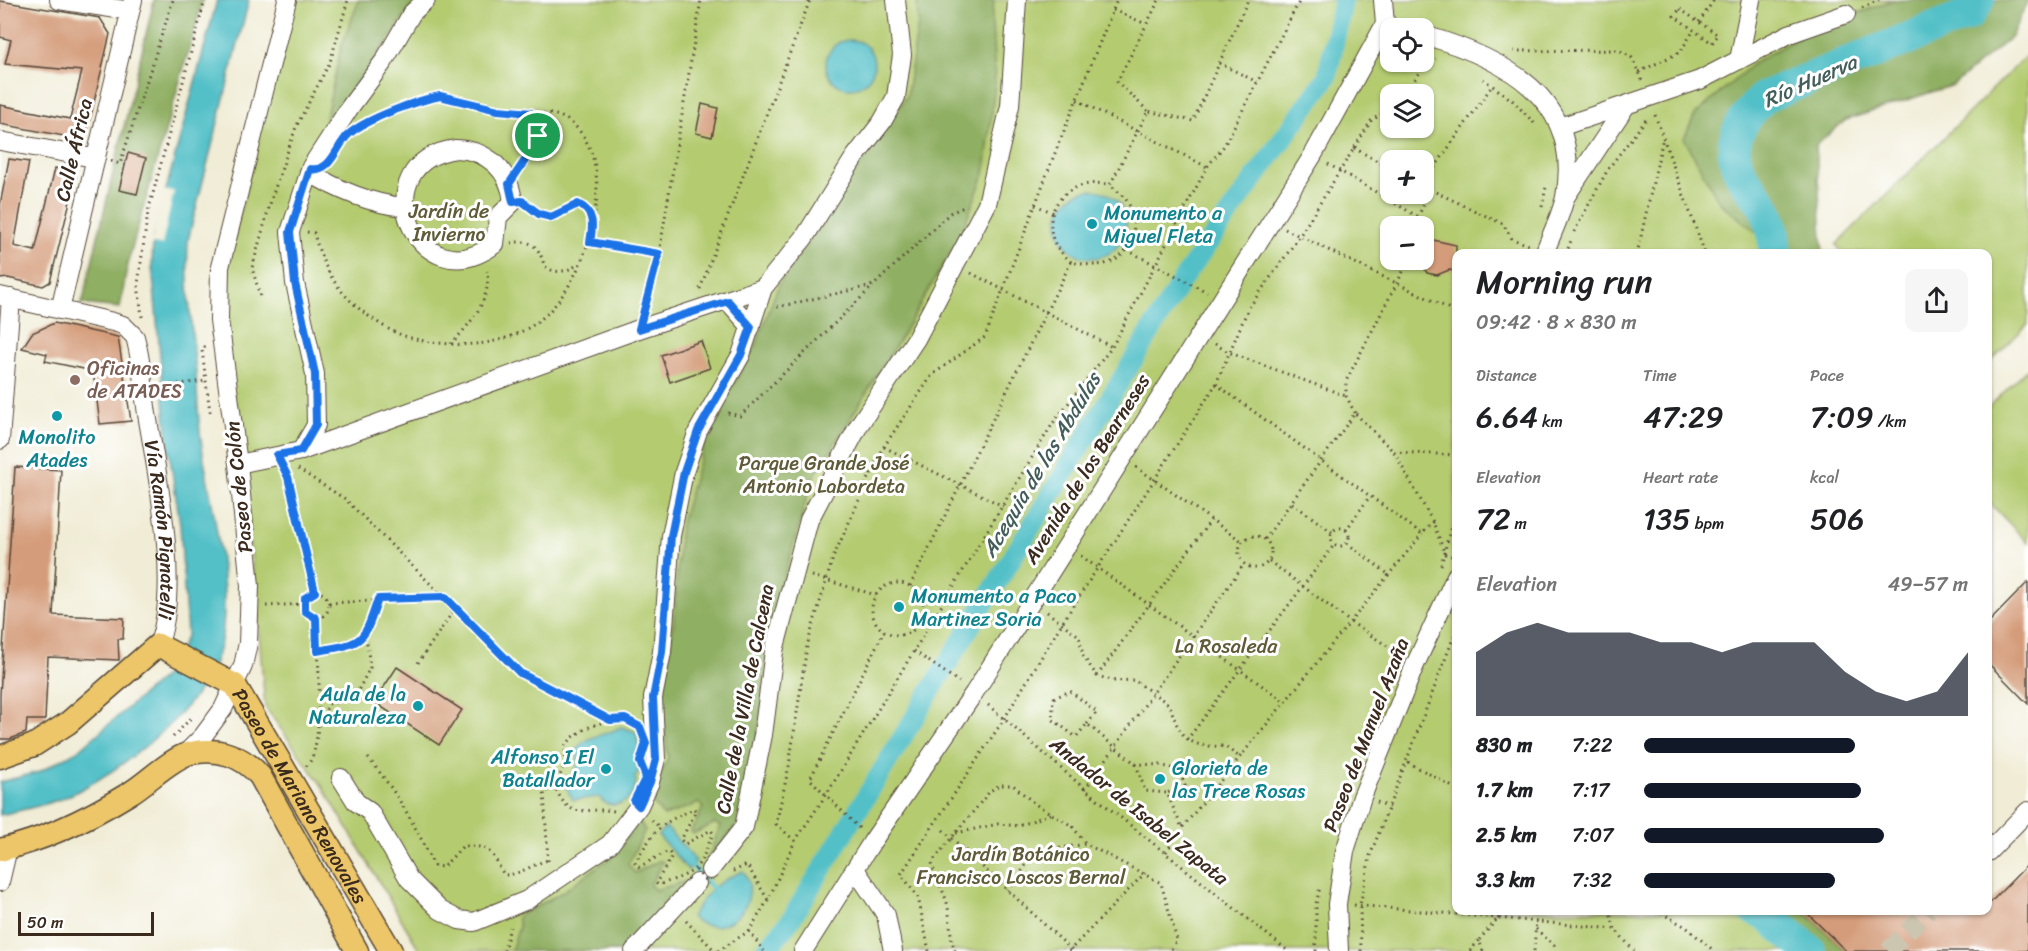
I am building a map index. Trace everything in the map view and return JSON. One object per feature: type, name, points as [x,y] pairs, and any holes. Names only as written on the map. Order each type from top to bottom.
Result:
[{"type":"main road","name":"Paseo de Mariano Renovales","points":[[165,648],[228,680],[391,951]]},
{"type":"main road","name":"Vía Ramón Pignatelli","points":[[0,757],[34,745],[58,730],[165,648]]},
{"type":"main road","name":"Paseo de Mariano Renovales","points":[[178,747],[201,752],[224,753],[244,760],[260,776],[357,951]]},
{"type":"main road","name":"Paseo de Colón","points":[[4,849],[105,808],[131,792],[178,747]]},
{"type":"street","points":[[59,0],[132,6]]},
{"type":"street","name":"Paseo de Colón","points":[[178,747],[211,726],[228,680],[243,666],[250,622],[238,464],[219,320],[220,267],[287,0]]},
{"type":"street","points":[[301,451],[316,425],[315,374],[295,283],[290,232],[309,172],[350,107],[384,61],[412,13],[426,0]]},
{"type":"street","points":[[341,778],[356,802],[369,812],[409,879],[440,910],[459,920],[474,922],[527,900],[610,844],[639,806],[650,782],[656,759],[653,698],[662,652],[671,536],[684,472],[698,431],[741,355],[763,288],[804,238],[854,158],[882,122],[896,97],[902,55],[896,0]]},
{"type":"street","name":"Calle de la Villa de Calcena","points":[[634,951],[704,876],[744,827],[763,735],[774,651],[809,520],[859,425],[916,339],[987,204],[1010,106],[1017,0]]},
{"type":"street","name":"Avenida de los Bearneses","points":[[1383,0],[1390,18]]},
{"type":"street","points":[[1739,60],[1751,0]]},
{"type":"street","name":"Calle África","points":[[60,310],[94,158],[132,6]]},
{"type":"street","points":[[1560,127],[1700,80],[1789,34],[1846,14]]},
{"type":"street","points":[[1434,38],[1475,52],[1516,74],[1532,87],[1550,108],[1560,127],[1567,170],[1565,198]]},
{"type":"street","name":"Avenida de los Bearneses","points":[[803,951],[855,869],[974,693],[1380,47]]},
{"type":"street","points":[[1536,249],[1565,198],[1625,107]]},
{"type":"street","points":[[0,141],[94,158]]},
{"type":"street","points":[[466,150],[484,156],[514,177],[517,202],[498,217],[492,253],[458,258],[429,249],[414,235],[404,207],[406,188],[415,171],[429,158],[447,151],[466,150]]},
{"type":"street","points":[[309,172],[326,183],[386,205],[404,207]]},
{"type":"street","points":[[238,464],[301,451],[639,329],[763,288]]},
{"type":"street","points":[[0,440],[5,297]]},
{"type":"street","name":"Vía Ramón Pignatelli","points":[[5,297],[123,325],[135,337],[160,493],[165,547],[165,648]]},
{"type":"street","points":[[728,301],[754,319]]},
{"type":"street","name":"Paseo de Manuel Azaña","points":[[1339,951],[1337,904],[1345,851],[1362,797],[1415,665],[1452,585]]},
{"type":"street","points":[[1992,848],[2028,811]]},
{"type":"street","points":[[0,882],[4,849]]},
{"type":"street","points":[[855,869],[886,915],[893,951]]},
{"type":"path","points":[[120,164],[173,0]]},
{"type":"path","points":[[142,320],[138,284],[148,212],[205,0]]},
{"type":"path","points":[[260,296],[252,268],[272,197],[296,127],[330,62],[348,0]]},
{"type":"path","points":[[639,329],[659,254],[701,0]]},
{"type":"path","points":[[691,313],[810,0]]},
{"type":"path","points":[[795,841],[776,824],[789,766],[807,646],[833,558],[884,447],[932,375],[985,337],[1117,0]]},
{"type":"path","points":[[1159,0],[1117,82],[1148,111],[1193,121],[1248,0]]},
{"type":"path","points":[[689,912],[684,919],[717,951],[749,931],[768,900],[795,841],[826,795],[1053,423],[1112,347],[1207,167],[1224,146],[1300,0]]},
{"type":"path","points":[[1699,22],[1714,0]]},
{"type":"path","points":[[1680,9],[1699,22],[1718,35],[1712,43],[1674,16],[1680,9]]},
{"type":"path","points":[[1113,10],[1146,24]]},
{"type":"path","points":[[1639,72],[1680,52],[1694,30]]},
{"type":"path","points":[[1506,52],[1619,50],[1627,53],[1639,72],[1649,99]]},
{"type":"path","points":[[1220,63],[1257,82]]},
{"type":"path","points":[[1478,74],[1529,117],[1542,134]]},
{"type":"path","points":[[1434,168],[1492,86]]},
{"type":"path","points":[[290,232],[314,233],[331,280],[360,312],[400,335],[470,346],[500,341],[530,328],[550,311],[590,242],[599,198],[594,157],[582,132],[559,116],[498,110],[440,96],[423,100],[354,131]]},
{"type":"path","points":[[1077,100],[1207,167]]},
{"type":"path","points":[[1568,249],[1608,169],[1653,110],[1703,249]]},
{"type":"path","points":[[1110,185],[1148,111]]},
{"type":"path","points":[[514,177],[538,136],[531,113]]},
{"type":"path","points":[[929,951],[918,897],[901,874],[1004,719],[1097,567],[1216,384],[1248,309],[1299,237],[1371,121],[1380,115]]},
{"type":"path","points":[[1638,249],[1663,136]]},
{"type":"path","points":[[1354,148],[1380,162]]},
{"type":"path","points":[[1313,155],[1416,216]]},
{"type":"path","points":[[1542,208],[1547,177]]},
{"type":"path","points":[[1087,182],[1110,185],[1128,202],[1133,215],[1134,232],[1126,250],[1109,263],[1089,266],[1071,261],[1057,248],[1052,235],[1054,213],[1063,195],[1075,187],[1087,182]]},
{"type":"path","points":[[1434,192],[1503,224],[1512,239],[1536,249]]},
{"type":"path","points":[[517,202],[539,214],[551,217],[578,204],[587,210],[593,224]]},
{"type":"path","points":[[710,408],[740,416],[950,213],[968,204],[981,215]]},
{"type":"path","points":[[1035,206],[1054,213]]},
{"type":"path","points":[[1271,222],[1452,310]]},
{"type":"path","points":[[1531,240],[1536,249]]},
{"type":"path","points":[[451,344],[478,311],[488,281],[492,253],[526,242],[535,244],[541,252],[544,265],[555,271],[570,269],[579,264]]},
{"type":"path","points":[[590,242],[659,254]]},
{"type":"path","points":[[1126,250],[1200,288]]},
{"type":"path","points":[[910,586],[1071,261]]},
{"type":"path","points":[[1403,270],[1347,381],[1346,396],[1355,413],[1394,452],[1433,522],[1445,554],[1452,557]]},
{"type":"path","points":[[948,279],[972,273],[1112,347]]},
{"type":"path","points":[[754,319],[874,285]]},
{"type":"path","points":[[202,350],[210,412]]},
{"type":"path","points":[[1228,352],[1346,396]]},
{"type":"path","points":[[160,386],[206,381]]},
{"type":"path","points":[[1216,384],[1422,534]]},
{"type":"path","points":[[1265,539],[1355,413]]},
{"type":"path","points":[[884,447],[1002,506]]},
{"type":"path","points":[[1394,452],[1452,455]]},
{"type":"path","points":[[277,455],[288,477],[315,592]]},
{"type":"path","points":[[277,455],[345,499],[520,673],[610,720]]},
{"type":"path","points":[[1121,457],[1243,542]]},
{"type":"path","points":[[1346,530],[1370,496]]},
{"type":"path","points":[[1292,503],[1332,532]]},
{"type":"path","points":[[1097,675],[1211,520]]},
{"type":"path","points":[[1166,852],[1238,756],[1433,522]]},
{"type":"path","points":[[1337,528],[1346,530],[1349,535],[1347,543],[1338,547],[1334,545],[1330,538],[1332,532],[1337,528]]},
{"type":"path","points":[[1256,536],[1265,539],[1271,547],[1269,561],[1260,568],[1245,564],[1239,556],[1243,542],[1256,536]]},
{"type":"path","points":[[1347,543],[1388,574]]},
{"type":"path","points":[[1187,740],[1334,545]]},
{"type":"path","points":[[1067,546],[1285,702]]},
{"type":"path","points":[[1269,561],[1349,621],[1415,665]]},
{"type":"path","points":[[1085,789],[1245,564]]},
{"type":"path","points":[[827,580],[876,595]]},
{"type":"path","points":[[893,584],[910,586],[922,598],[924,606],[922,619],[908,633],[892,634],[884,631],[873,617],[872,609],[876,595],[885,586],[893,584]]},
{"type":"path","points":[[315,592],[326,597],[329,603],[326,613],[316,618]]},
{"type":"path","points":[[315,592],[305,598],[303,604],[305,611],[316,618]]},
{"type":"path","points":[[329,603],[445,597]]},
{"type":"path","points":[[306,766],[315,758],[321,715],[329,704],[354,698],[370,668],[366,635],[378,599]]},
{"type":"path","points":[[1030,602],[1079,636],[1083,656],[1097,675],[1115,681],[1134,680],[1170,705],[1176,724],[1187,740],[1206,747],[1224,746],[1238,756]]},
{"type":"path","points":[[261,606],[303,604]]},
{"type":"path","points":[[418,663],[456,607]]},
{"type":"path","points":[[316,618],[318,734]]},
{"type":"path","points":[[922,619],[931,623]]},
{"type":"path","points":[[860,830],[810,779],[884,631]]},
{"type":"path","points":[[317,651],[352,645],[366,635]]},
{"type":"path","points":[[1361,951],[1360,905],[1377,837],[1408,762],[1425,708],[1452,641]]},
{"type":"path","points":[[914,651],[957,681]]},
{"type":"path","points":[[1070,691],[1097,712],[1087,724],[1076,737],[1052,718],[1054,698],[1070,691]]},
{"type":"path","name":"Andador de Isabel Zapata","points":[[974,693],[1085,789],[1288,951]]},
{"type":"path","points":[[178,747],[194,715]]},
{"type":"path","points":[[546,887],[548,860],[544,792],[555,787],[567,761],[565,746],[576,733],[610,720],[625,719],[640,727]]},
{"type":"path","points":[[1087,724],[1136,764],[1145,791],[1167,793],[1185,786],[1179,770],[1160,765],[1136,764]]},
{"type":"path","points":[[368,758],[388,785],[434,866],[443,867],[463,846],[481,845],[491,851],[504,875],[515,875],[534,863],[548,860]]},
{"type":"path","points":[[1408,762],[1452,787]]},
{"type":"path","points":[[955,951],[949,935],[947,903],[933,872],[932,862],[985,797],[999,785],[1013,785],[1072,826],[1086,844],[1161,883],[1178,940],[1170,951]]},
{"type":"path","points":[[555,787],[563,804],[578,812],[596,808],[616,811],[634,801],[639,806]]},
{"type":"path","points":[[1167,793],[1182,828]]},
{"type":"path","points":[[714,833],[711,830],[685,844],[681,840],[696,811],[694,809],[668,820],[659,827],[635,863],[639,867],[668,851],[672,856],[656,883],[658,885],[747,865],[768,900]]},
{"type":"path","points":[[952,835],[998,824],[1019,826],[1051,813]]},
{"type":"path","points":[[943,830],[952,835],[1071,950],[1145,873]]},
{"type":"path","points":[[1008,891],[1035,852],[1086,844]]},
{"type":"path","points":[[1337,904],[1452,913]]},
{"type":"path","points":[[504,951],[510,934],[510,907]]},
{"type":"path","points":[[1473,915],[1615,929]]},
{"type":"path","points":[[1470,951],[1500,915]]},
{"type":"path","points":[[1611,915],[1615,929],[1634,951]]},
{"type":"path","points":[[1665,915],[1686,927],[1714,951]]},
{"type":"path","points":[[1534,951],[1536,921]]},
{"type":"path","points":[[1536,929],[1558,949]]},
{"type":"path","points":[[749,931],[764,951]]},
{"type":"path","points":[[1479,940],[1483,951]]},
{"type":"green space","points":[[154,0],[203,0],[128,262],[120,308],[82,304]]},
{"type":"green space","name":"Parque Grande José Antonio Labordeta","points":[[292,0],[1894,0],[1815,29],[1754,63],[1695,115],[1719,202],[1760,235],[1761,249],[1452,249],[1452,915],[1766,915],[1810,951],[420,951],[323,787],[265,707],[257,608],[225,326],[227,266]]},
{"type":"green space","points":[[359,0],[416,0],[323,131],[341,47]]},
{"type":"green space","points":[[917,0],[994,0],[992,21],[995,84],[985,172],[961,234],[903,334],[812,480],[774,612],[758,733],[738,823],[707,861],[720,826],[715,823],[693,834],[691,831],[703,808],[699,803],[664,816],[649,799],[668,758],[661,694],[674,619],[680,527],[711,420],[755,348],[779,284],[907,95],[918,23]]},
{"type":"green space","points":[[1894,0],[2028,0],[2011,37],[1953,85],[1846,120],[1816,145],[1823,249],[1761,249],[1760,235],[1719,202],[1684,138],[1695,115],[1754,63],[1803,34]]},
{"type":"green space","points":[[2028,54],[2028,324],[1992,360],[1992,249],[1840,249],[1836,245]]},
{"type":"green space","points":[[2028,368],[2028,543],[1992,505],[1992,404]]},
{"type":"green space","points":[[639,821],[645,830],[628,865],[635,873],[660,860],[663,862],[650,885],[655,890],[687,881],[690,883],[621,951],[511,951],[519,927],[517,917],[561,893],[612,856]]},
{"type":"green space","points":[[1766,915],[1808,915],[1846,951],[1810,951]]},
{"type":"water","points":[[217,0],[249,0],[188,240],[188,286],[200,430],[222,570],[224,622],[220,646],[212,668],[183,711],[163,731],[120,766],[69,796],[40,806],[0,815],[0,782],[39,772],[79,750],[169,672],[187,635],[180,524],[168,445],[152,266],[153,238]]},
{"type":"water","points":[[845,40],[855,40],[870,50],[874,64],[873,73],[864,84],[855,88],[845,88],[830,78],[826,69],[826,59],[836,44]]},
{"type":"water","points":[[1085,190],[1099,190],[1111,195],[1121,205],[1126,224],[1121,243],[1111,253],[1099,258],[1085,258],[1073,253],[1063,243],[1058,231],[1058,217],[1063,205],[1073,195]]},
{"type":"water","points":[[621,727],[636,732],[639,749],[634,754],[639,772],[635,777],[634,792],[630,798],[618,805],[611,805],[599,797],[573,800],[566,787],[577,766],[577,748],[587,740]]},
{"type":"water","points":[[666,827],[696,861],[688,870],[658,835]]},
{"type":"water","points":[[743,871],[749,883],[749,895],[745,907],[737,916],[727,923],[715,926],[703,924],[691,917],[713,889]]},
{"type":"pier","points":[[164,191],[174,191],[162,245],[151,244]]},
{"type":"building","points":[[0,1],[100,18],[110,34],[86,136],[80,139],[0,124],[0,105],[70,119],[82,71],[5,64],[11,40],[0,37]]},
{"type":"building","points":[[702,104],[718,108],[712,137],[696,133]]},
{"type":"building","points":[[128,153],[146,158],[137,194],[119,190]]},
{"type":"building","points":[[9,159],[29,162],[14,246],[35,251],[55,168],[72,171],[76,177],[50,282],[43,286],[8,278],[0,279],[0,205]]},
{"type":"building","points":[[1434,240],[1456,245],[1456,249],[1452,249],[1452,270],[1437,275],[1427,273],[1425,270],[1434,270]]},
{"type":"building","points":[[54,323],[118,337],[131,421],[100,424],[93,371],[45,361],[47,354],[22,348],[32,333]]},
{"type":"building","points":[[701,341],[710,368],[670,382],[661,355]]},
{"type":"building","points":[[15,467],[61,470],[53,615],[124,618],[123,639],[118,639],[119,660],[48,657],[45,720],[27,720],[26,733],[10,739],[0,739],[0,694]]},
{"type":"building","points":[[2028,582],[2028,704],[1992,667],[1992,619]]},
{"type":"building","name":"Aula de la Naturaleza","points":[[397,667],[462,710],[439,745],[374,702]]},
{"type":"building","points":[[2028,864],[2028,951],[1846,951],[1809,915],[1992,915],[1992,901]]},
{"type":"waterway","name":"Acequia de las Abdulas","points":[[765,951],[790,921],[1184,277],[1327,77],[1343,0]]},
{"type":"waterway","name":"Río Huerva","points":[[1775,249],[1773,230],[1768,213],[1744,178],[1734,152],[1738,132],[1749,114],[1764,97],[1969,14],[1979,0]]},
{"type":"waterway","name":"Calle de la Villa de Calcena","points":[[687,860],[715,891]]},
{"type":"waterway","name":"Río Huerva","points":[[1766,915],[1810,951]]},
{"type":"tunnel","points":[[1888,951],[1924,915]]},
{"type":"place","name":"Monumento a Miguel Fleta","points":[[1092,224]]},
{"type":"place","name":"Oficinas de ATADES","points":[[75,380]]},
{"type":"place","name":"Monolito Atades","points":[[57,416]]},
{"type":"place","name":"Monumento a Paco Martinez Soria","points":[[899,607]]},
{"type":"place","name":"Aula de la Naturaleza","points":[[418,706]]},
{"type":"place","name":"Alfonso I El Batallador","points":[[606,769]]},
{"type":"place","name":"Glorieta de las Trece Rosas","points":[[1160,779]]},
{"type":"route","points":[[440,96],[498,110],[531,113],[538,136],[536,144],[509,184],[513,202],[522,201],[539,214],[551,217],[578,204],[584,207],[591,216],[593,224],[590,242],[659,254],[639,329],[728,301],[751,327],[741,355],[698,431],[684,472],[671,536],[662,652],[653,698],[652,722],[656,741],[656,759],[650,782],[639,806],[634,801],[646,777],[640,762],[646,743],[640,727],[625,719],[610,720],[520,673],[445,597],[378,599],[366,635],[352,645],[317,651],[316,618],[305,611],[303,604],[309,594],[315,592],[311,571],[288,477],[277,455],[301,451],[316,425],[315,374],[295,283],[290,232],[310,169],[316,170],[326,165],[348,134],[387,114],[440,96]]},
{"type":"park label","name":"Jardín de Invierno","points":[[449,222]]},
{"type":"park label","name":"La Rosaleda","points":[[1226,646]]},
{"type":"park label","name":"Jardín Botánico Francisco Loscos Bernal","points":[[1021,866]]}]
